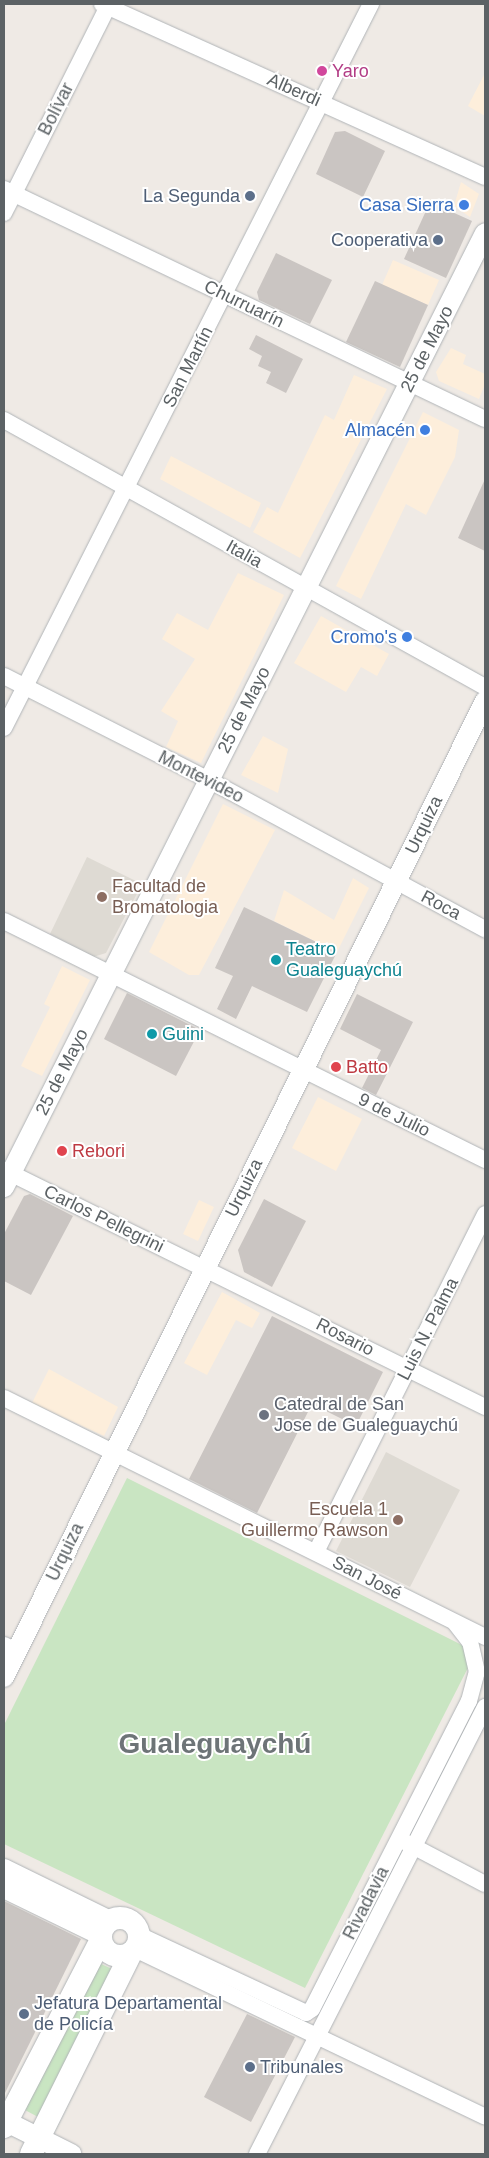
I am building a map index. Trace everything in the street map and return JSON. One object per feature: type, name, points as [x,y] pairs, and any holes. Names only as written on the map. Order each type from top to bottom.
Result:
[{"type":"main road","points":[[5,2123],[104,1932],[120,1918],[126,1919],[135,1925],[135,1946],[35,2146]]},
{"type":"main road","points":[[104,1932],[107,1951],[112,1954],[125,1955],[135,1946]]},
{"type":"street","name":"San Martín","points":[[4,728],[371,4]]},
{"type":"street","name":"Alberdi","points":[[106,5],[485,177]]},
{"type":"street","name":"Bolívar","points":[[4,213],[9,191],[106,5]]},
{"type":"street","name":"Churruarín","points":[[9,191],[485,419]]},
{"type":"street","name":"25 de Mayo","points":[[6,1177],[111,975],[485,233]]},
{"type":"street","name":"Italia","points":[[4,420],[305,589],[485,687]]},
{"type":"street","name":"Montevideo","points":[[4,676],[209,780],[396,882]]},
{"type":"street","name":"Urquiza","points":[[4,1676],[10,1648],[114,1452],[485,701]]},
{"type":"street","name":"Roca","points":[[396,882],[485,929]]},
{"type":"street","name":"9 de Julio","points":[[4,921],[302,1071],[485,1160]]},
{"type":"street","name":"Carlos Pellegrini","points":[[6,1177],[205,1267]]},
{"type":"street","name":"Luis N. Palma","points":[[316,1552],[485,1214]]},
{"type":"street","name":"Rosario","points":[[205,1267],[485,1407]]},
{"type":"street","name":"San José","points":[[4,1398],[485,1637]]},
{"type":"street","name":"Rivadavia","points":[[135,1946],[306,2013],[312,2009],[469,1701],[476,1672],[470,1642],[455,1623]]},
{"type":"street","name":"Rivadavia","points":[[257,2154],[485,1707]]},
{"type":"street","points":[[399,1839],[485,1884]]},
{"type":"street","points":[[4,1869],[104,1932]]},
{"type":"street","points":[[4,1888],[104,1932]]},
{"type":"street","points":[[135,1946],[485,2117]]},
{"type":"street","points":[[5,2123],[35,2146],[71,2154]]},
{"type":"shaded area","points":[[485,73],[485,116],[468,106]]},
{"type":"shaded area","points":[[461,182],[479,194],[470,217],[454,206]]},
{"type":"shaded area","points":[[393,260],[439,280],[428,305],[382,285]]},
{"type":"shaded area","points":[[451,348],[466,355],[463,364],[485,374],[485,384],[479,399],[439,381],[436,372]]},
{"type":"shaded area","points":[[354,375],[387,389],[300,558],[253,532],[267,507],[278,513],[325,415],[334,420]]},
{"type":"shaded area","points":[[423,412],[459,430],[455,457],[426,515],[406,504],[361,599],[336,586]]},
{"type":"shaded area","points":[[171,456],[261,503],[250,528],[160,479]]},
{"type":"shaded area","points":[[238,573],[284,595],[201,763],[166,747],[178,721],[161,711],[195,659],[162,639],[177,613],[208,630]]},
{"type":"shaded area","points":[[321,616],[389,654],[377,676],[361,667],[346,692],[294,663]]},
{"type":"shaded area","points":[[263,736],[288,749],[278,793],[241,775]]},
{"type":"shaded area","points":[[223,804],[275,830],[199,975],[189,975],[149,952]]},
{"type":"shaded area","name":"Facultad de Bromatologia","points":[[87,857],[142,884],[106,953],[93,957],[50,934]]},
{"type":"shaded area","points":[[353,878],[369,888],[337,952],[274,921],[284,890],[334,920]]},
{"type":"shaded area","points":[[62,966],[90,980],[42,1076],[21,1066],[50,1007],[44,1004]]},
{"type":"shaded area","points":[[318,1097],[362,1119],[336,1171],[292,1148]]},
{"type":"shaded area","points":[[199,1200],[214,1207],[198,1241],[183,1234]]},
{"type":"shaded area","points":[[222,1292],[260,1313],[252,1328],[236,1320],[207,1375],[184,1363]]},
{"type":"shaded area","points":[[49,1369],[118,1407],[104,1436],[32,1403]]},
{"type":"shaded area","name":"Escuela 1 Guillermo Rawson","points":[[386,1452],[460,1490],[410,1587],[336,1551]]},
{"type":"green space","points":[[127,1478],[476,1652],[305,1988],[4,1844],[4,1725]]},
{"type":"green space","points":[[99,1963],[112,1969],[38,2117],[25,2110]]},
{"type":"building","points":[[345,131],[385,151],[363,197],[316,174],[335,132]]},
{"type":"building","name":"Cooperativa","points":[[430,202],[472,221],[446,278],[404,259]]},
{"type":"building","points":[[276,253],[332,280],[310,324],[259,300],[257,292]]},
{"type":"building","points":[[375,281],[428,305],[400,367],[346,342]]},
{"type":"building","points":[[256,335],[303,359],[286,393],[266,383],[271,372],[258,366],[262,356],[249,349]]},
{"type":"building","points":[[485,479],[485,551],[458,538]]},
{"type":"building","name":"Teatro Gualeguaychú","points":[[244,907],[337,952],[307,1012],[252,986],[236,1019],[217,1009],[233,976],[215,968]]},
{"type":"building","name":"Guini","points":[[127,993],[200,1030],[176,1076],[104,1039]]},
{"type":"building","points":[[357,994],[413,1022],[376,1095],[362,1088],[381,1050],[340,1029]]},
{"type":"building","points":[[30,1194],[73,1216],[31,1295],[4,1281],[4,1234],[24,1196]]},
{"type":"building","points":[[264,1199],[306,1221],[272,1287],[244,1272],[238,1250]]},
{"type":"building","name":"Catedral de San Jose de Gualeguaychú","points":[[272,1316],[383,1372],[356,1426],[312,1404],[257,1513],[189,1479]]},
{"type":"building","name":"Jefatura Departamental de Policía","points":[[4,1901],[81,1939],[4,2095]]},
{"type":"building","name":"Tribunales","points":[[247,2014],[295,2037],[251,2122],[204,2097]]},
{"type":"place","name":"Yaro","points":[[322,71]]},
{"type":"place","name":"La Segunda","points":[[250,196]]},
{"type":"place","name":"Casa Sierra","points":[[464,205]]},
{"type":"place","name":"Cooperativa","points":[[438,240]]},
{"type":"place","name":"Almacén","points":[[425,430]]},
{"type":"place","name":"Cromo's","points":[[407,637]]},
{"type":"place","name":"Facultad de Bromatologia","points":[[102,897]]},
{"type":"place","name":"Teatro Gualeguaychú","points":[[276,960]]},
{"type":"place","name":"Guini","points":[[152,1034]]},
{"type":"place","name":"Batto","points":[[336,1067]]},
{"type":"place","name":"Rebori","points":[[62,1151]]},
{"type":"place","name":"Catedral de San Jose de Gualeguaychú","points":[[264,1415]]},
{"type":"place","name":"Escuela 1 Guillermo Rawson","points":[[398,1520]]},
{"type":"place","name":"Jefatura Departamental de Policía","points":[[24,2014]]},
{"type":"place","name":"Tribunales","points":[[250,2067]]},
{"type":"district","name":"Gualeguaychú","points":[[215,1744]]}]
